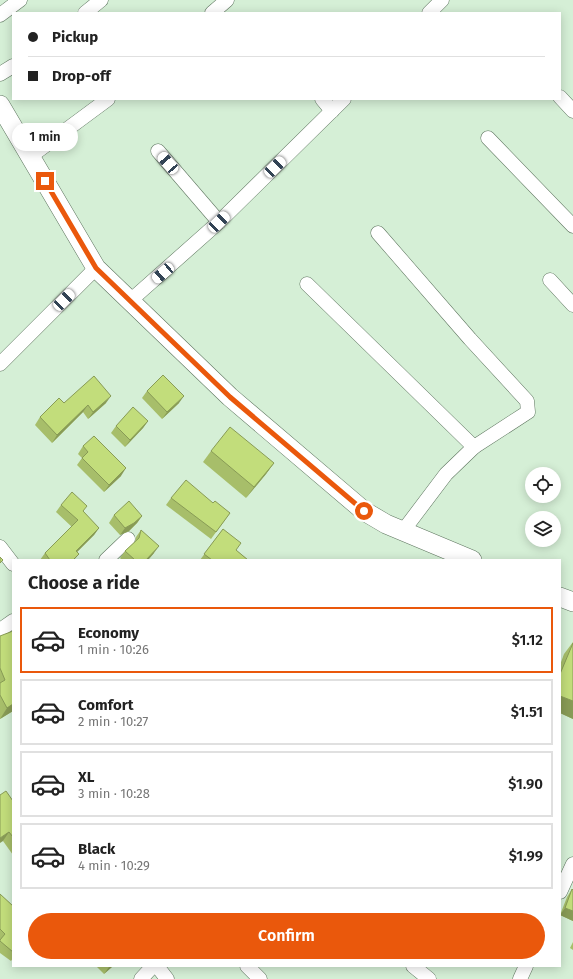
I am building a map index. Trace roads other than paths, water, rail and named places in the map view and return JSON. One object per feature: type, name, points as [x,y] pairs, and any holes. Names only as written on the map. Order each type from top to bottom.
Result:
[{"type":"main road","points":[[0,106],[96,268],[130,301],[230,397],[364,511],[403,531],[470,559]]},
{"type":"main road","points":[[561,596],[573,602]]},
{"type":"street","points":[[0,15],[20,0]]},
{"type":"street","points":[[86,12],[101,0]]},
{"type":"street","points":[[213,12],[227,0]]},
{"type":"street","points":[[430,12],[442,0]]},
{"type":"street","points":[[0,74],[12,67]]},
{"type":"street","points":[[561,98],[573,111]]},
{"type":"street","points":[[31,156],[107,100]]},
{"type":"street","points":[[323,100],[332,110]]},
{"type":"street","points":[[130,301],[219,222],[343,100]]},
{"type":"street","points":[[488,138],[573,226]]},
{"type":"street","points":[[158,151],[219,222]]},
{"type":"street","points":[[378,233],[527,402],[528,412],[474,447],[446,474],[403,531]]},
{"type":"street","points":[[0,364],[96,268]]},
{"type":"street","points":[[550,280],[573,305]]},
{"type":"street","points":[[307,284],[474,447]]},
{"type":"street","points":[[107,559],[128,539]]},
{"type":"street","points":[[0,547],[12,563]]},
{"type":"street","points":[[0,630],[12,622]]},
{"type":"street","points":[[561,890],[573,864]]},
{"type":"street","points":[[141,979],[152,967]]},
{"type":"street","points":[[158,967],[167,979]]},
{"type":"street","points":[[249,967],[260,979]]},
{"type":"street","points":[[415,967],[429,979]]},
{"type":"street","points":[[520,979],[526,967]]}]
